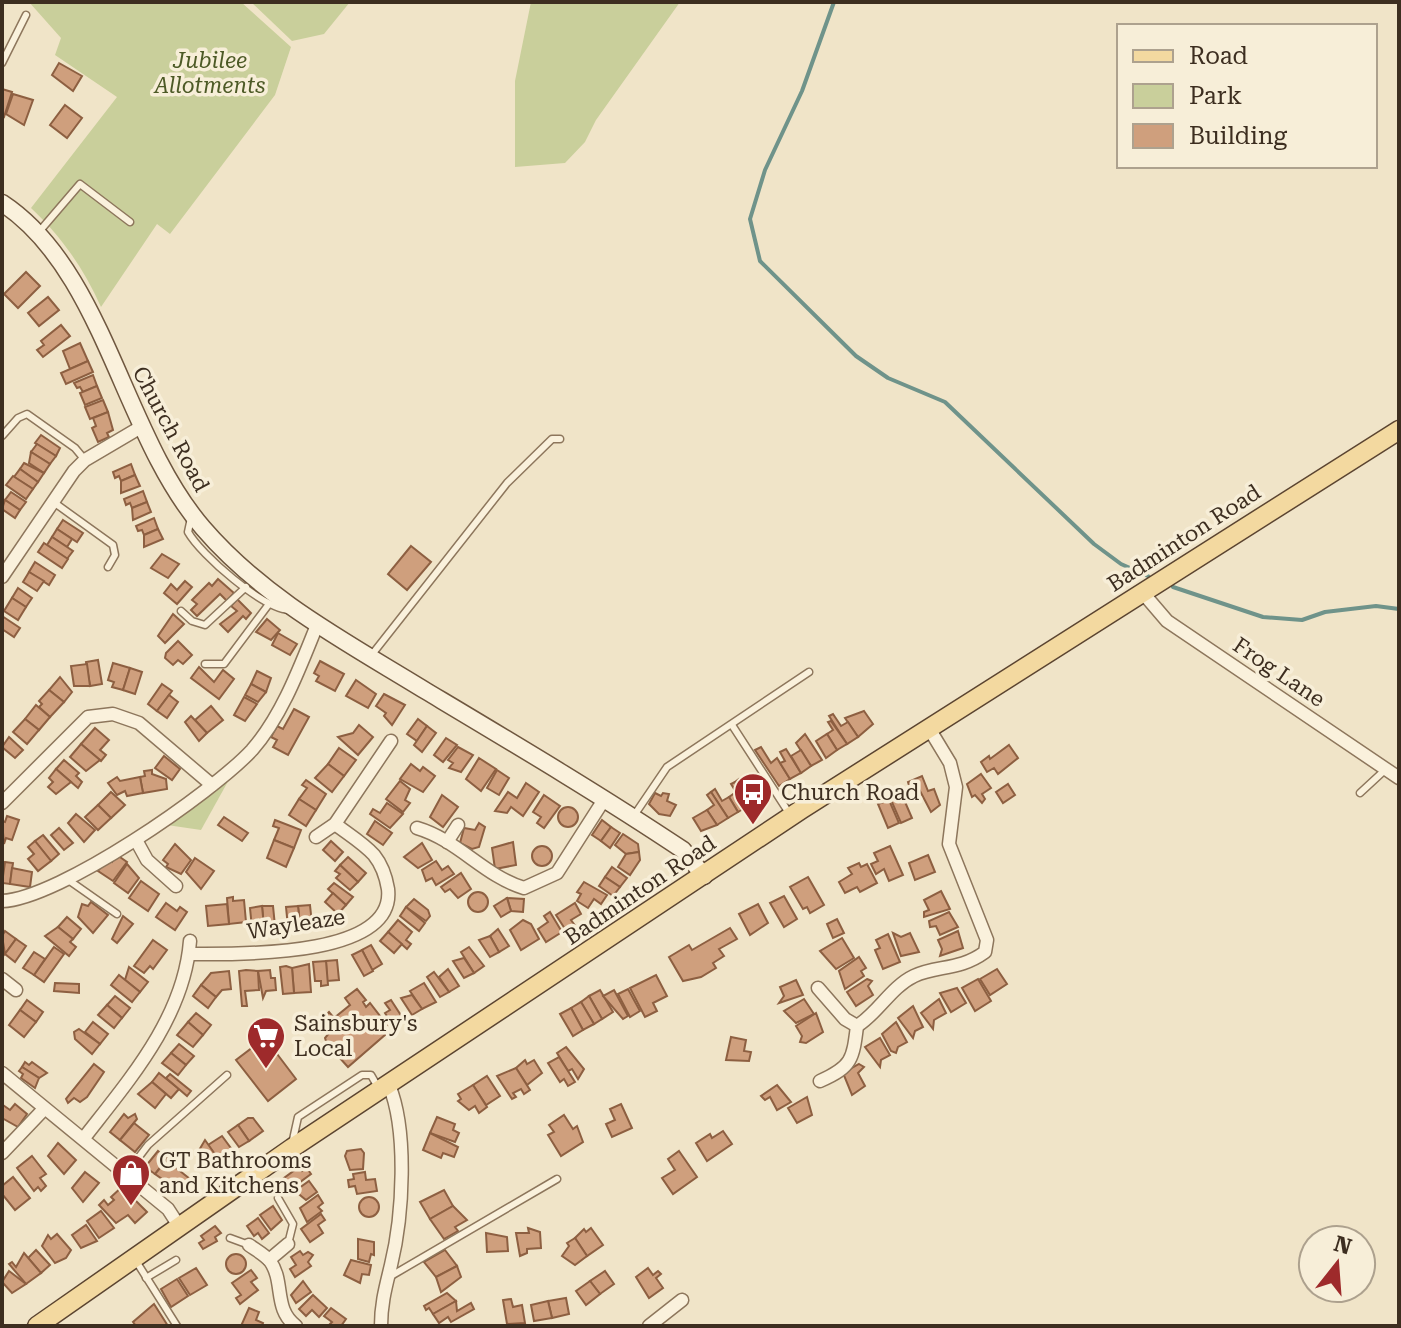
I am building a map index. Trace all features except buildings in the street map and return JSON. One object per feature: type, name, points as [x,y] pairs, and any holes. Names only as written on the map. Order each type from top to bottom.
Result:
[{"type":"main road","name":"Badminton Road","points":[[37,1326],[292,1148],[791,816],[1399,430]]},
{"type":"street","name":"Church Road","points":[[2,203],[56,251],[76,285],[174,491],[240,565],[317,625],[605,798],[683,850],[704,876]]},
{"type":"street","points":[[2,577],[52,501],[85,460],[141,427]]},
{"type":"street","name":"Frog Lane","points":[[1143,593],[1167,621],[1399,778]]},
{"type":"street","points":[[2,901],[24,896],[64,878],[136,840],[212,785],[253,749],[283,701],[317,625]]},
{"type":"street","points":[[2,803],[88,717],[113,714],[139,723],[212,785]]},
{"type":"street","points":[[857,1026],[869,1018],[904,981],[917,974],[944,971],[985,952],[987,940],[949,844],[956,787],[950,763],[930,730]]},
{"type":"street","points":[[316,837],[335,824],[391,741]]},
{"type":"street","points":[[417,828],[447,842],[504,882],[524,888],[557,873],[605,798]]},
{"type":"street","name":"Wayleaze","points":[[84,1138],[141,1065],[171,1012],[190,948],[248,954],[309,947],[367,931],[386,909],[386,877],[375,857],[335,824]]},
{"type":"street","points":[[447,842],[458,825]]},
{"type":"street","points":[[136,840],[147,860],[176,886]]},
{"type":"street","points":[[3,981],[16,990]]},
{"type":"street","points":[[818,988],[845,1019],[857,1026]]},
{"type":"street","points":[[820,1081],[840,1073],[854,1057],[857,1026]]},
{"type":"street","points":[[2,1073],[168,1209],[179,1226]]},
{"type":"street","points":[[381,1326],[382,1295],[398,1223],[400,1131],[399,1108],[385,1089]]},
{"type":"street","points":[[2,1153],[44,1109]]},
{"type":"street","points":[[269,1260],[288,1244]]},
{"type":"street","points":[[249,1245],[269,1260],[275,1273],[279,1302],[296,1326]]},
{"type":"street","points":[[649,1326],[682,1300]]},
{"type":"lane","points":[[2,63],[26,15]]},
{"type":"lane","points":[[38,233],[80,184],[130,222]]},
{"type":"lane","points":[[2,436],[18,418],[27,414],[75,448],[85,460]]},
{"type":"lane","points":[[370,657],[507,483],[552,439],[560,439]]},
{"type":"lane","points":[[52,501],[113,545],[115,555],[108,567]]},
{"type":"lane","points":[[193,515],[187,526],[190,537],[269,604],[283,610],[294,608]]},
{"type":"lane","points":[[181,611],[192,621],[205,625],[246,587]]},
{"type":"lane","points":[[205,664],[224,664],[269,604]]},
{"type":"lane","points":[[633,817],[667,767],[809,672]]},
{"type":"lane","points":[[732,725],[791,816]]},
{"type":"lane","points":[[1360,793],[1386,769]]},
{"type":"lane","points":[[64,878],[79,884],[117,914]]},
{"type":"lane","points":[[126,1174],[148,1145],[227,1075]]},
{"type":"lane","points":[[292,1148],[298,1117],[362,1075],[371,1075],[385,1089]]},
{"type":"lane","points":[[387,1278],[557,1179]]},
{"type":"lane","points":[[278,1198],[293,1224],[288,1244]]},
{"type":"lane","points":[[230,1238],[249,1245]]},
{"type":"lane","points":[[134,1258],[177,1326]]},
{"type":"lane","points":[[146,1278],[176,1260]]},
{"type":"green space","name":"Jubilee Allotments","points":[[29,2],[241,2],[291,47],[275,95],[170,234],[157,224],[101,307],[71,254],[31,208],[117,97],[55,55],[61,38]]},
{"type":"green space","points":[[251,2],[350,2],[324,34],[292,41]]},
{"type":"green space","points":[[531,2],[680,2],[596,120],[585,142],[565,163],[515,167],[515,81]]},
{"type":"green space","points":[[231,776],[201,830],[167,825]]},
{"type":"waterway","points":[[834,2],[802,91],[765,170],[750,219],[760,261],[856,356],[888,378],[945,402],[1094,544],[1121,564],[1148,576]]},
{"type":"waterway","points":[[1173,587],[1263,617],[1302,620],[1325,612],[1376,606],[1399,609]]},
{"type":"place","name":"Church Road","points":[[753,826]]},
{"type":"place","name":"Sainsbury's Local","points":[[266,1070]]},
{"type":"place","name":"GT Bathrooms and Kitchens","points":[[131,1207]]}]
